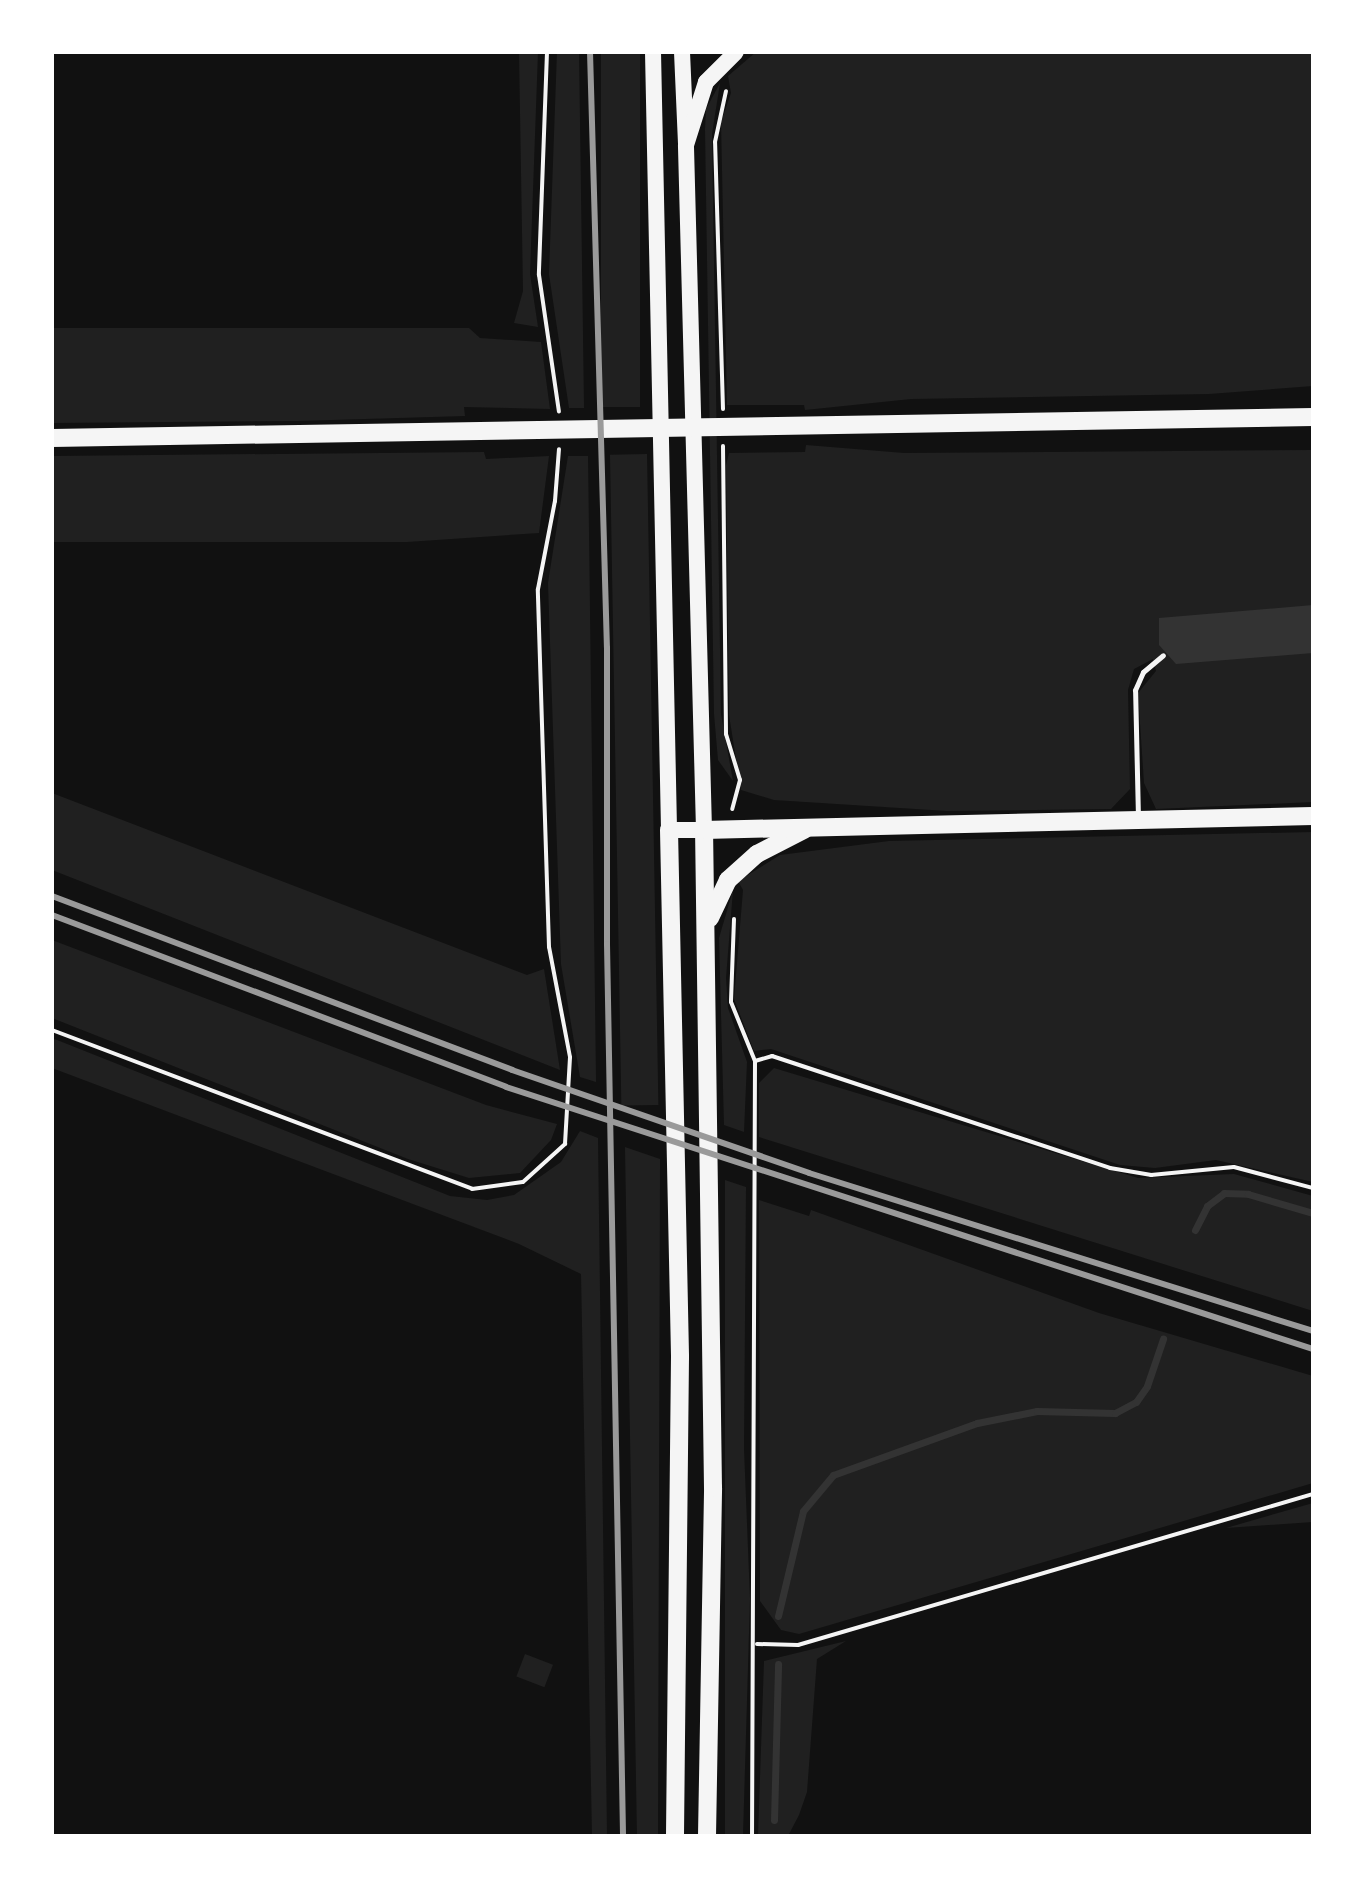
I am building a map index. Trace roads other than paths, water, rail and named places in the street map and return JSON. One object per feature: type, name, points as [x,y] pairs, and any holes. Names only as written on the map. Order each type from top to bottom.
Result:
[{"type":"highway","points":[[1288,417],[1313,407]]},
{"type":"highway","points":[[1288,417],[1313,430]]},
{"type":"highway","points":[[52,438],[509,433],[1313,417]]},
{"type":"highway","points":[[707,1836],[713,1443],[704,830],[1138,823],[1313,816]]},
{"type":"highway","points":[[706,935],[728,880],[757,854],[807,828]]},
{"type":"highway","points":[[669,830],[680,1357],[675,1836]]},
{"type":"main road","points":[[653,52],[669,830],[704,830],[682,52]]},
{"type":"main road","points":[[686,145],[713,71],[736,52]]},
{"type":"lane","points":[[1138,823],[1135,690],[1143,672],[1163,655]]},
{"type":"waterway","points":[[1195,1230],[1207,1206],[1224,1193],[1248,1194],[1313,1213]]},
{"type":"waterway","points":[[778,1616],[803,1511],[833,1475],[977,1423],[1037,1411],[1115,1413],[1136,1402],[1147,1386],[1163,1339]]},
{"type":"waterway","points":[[774,1820],[778,1664]]},
{"type":"railway","points":[[590,52],[607,648],[607,944],[623,1836]]},
{"type":"railway","points":[[52,896],[512,1070],[809,1173],[1313,1331]]},
{"type":"railway","points":[[52,915],[506,1087],[1313,1349]]}]
